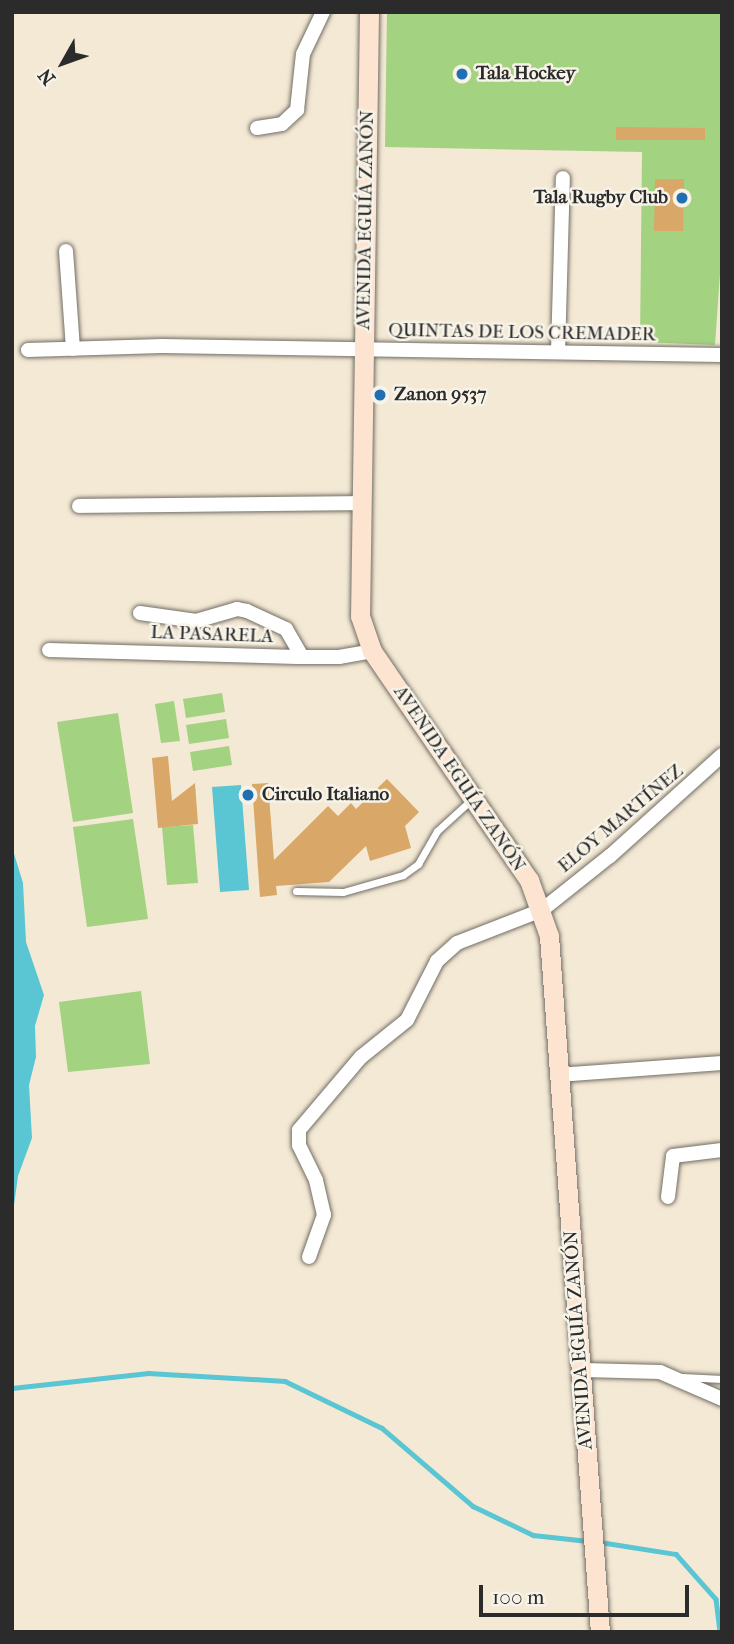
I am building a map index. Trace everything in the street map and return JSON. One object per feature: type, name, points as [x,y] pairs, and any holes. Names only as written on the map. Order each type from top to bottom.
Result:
[{"type":"main road","name":"AVENIDA EGUÍA ZANÓN","points":[[369,12],[359,603],[362,630],[372,651],[522,870],[542,910],[549,936],[583,1370],[600,1632]]},
{"type":"street","points":[[257,128],[282,124],[297,110],[303,54],[323,12]]},
{"type":"street","points":[[558,352],[563,178]]},
{"type":"street","points":[[66,251],[73,349]]},
{"type":"street","name":"QUINTAS DE LOS CREMADER","points":[[28,350],[162,346],[722,355]]},
{"type":"street","points":[[79,506],[361,503]]},
{"type":"street","points":[[140,613],[196,621],[237,609],[247,611],[286,629],[302,657]]},
{"type":"street","name":"LA PASARELA","points":[[49,650],[302,657],[372,651]]},
{"type":"street","name":"ELOY MARTÍNEZ","points":[[309,1257],[324,1215],[316,1180],[299,1145],[299,1130],[361,1057],[407,1020],[448,948],[542,910],[610,856],[722,755]]},
{"type":"street","points":[[558,1075],[722,1063]]},
{"type":"street","points":[[668,1197],[673,1156],[722,1150]]},
{"type":"street","points":[[583,1370],[637,1370],[678,1377],[722,1399]]},
{"type":"lane","points":[[296,891],[343,892],[403,875],[418,864],[437,831],[474,798]]},
{"type":"lane","points":[[678,1377],[722,1379]]},
{"type":"green space","name":"Tala Rugby Club","points":[[387,12],[722,12],[722,245],[715,345],[640,342],[642,152],[385,147]]},
{"type":"green space","points":[[222,693],[225,712],[186,718],[183,699]]},
{"type":"green space","points":[[174,701],[180,741],[161,743],[155,704]]},
{"type":"green space","points":[[118,713],[133,813],[73,822],[57,722]]},
{"type":"green space","points":[[226,719],[229,738],[189,744],[186,725]]},
{"type":"green space","points":[[229,746],[232,765],[193,771],[190,752]]},
{"type":"green space","points":[[133,819],[148,919],[87,927],[73,827]]},
{"type":"green space","points":[[193,825],[198,883],[167,885],[162,827]]},
{"type":"green space","points":[[141,991],[150,1064],[68,1072],[59,1002]]},
{"type":"water","points":[[241,785],[249,890],[220,892],[212,787]]},
{"type":"water","points":[[12,847],[23,883],[26,942],[44,995],[35,1026],[36,1057],[29,1085],[32,1138],[18,1176],[12,1220]]},
{"type":"building","points":[[616,127],[705,128],[705,140],[616,140]]},
{"type":"building","points":[[655,179],[684,179],[683,231],[654,231]]},
{"type":"building","points":[[168,756],[172,801],[195,783],[198,824],[158,828],[152,758]]},
{"type":"building","points":[[387,779],[419,812],[405,826],[411,848],[370,861],[366,846],[329,882],[276,886],[277,895],[260,897],[252,784],[268,783],[274,860],[328,806],[338,816],[351,803],[356,809]]},
{"type":"waterway","points":[[12,1388],[148,1373],[285,1381],[382,1428],[473,1506],[533,1535],[588,1541]]},
{"type":"waterway","points":[[600,1542],[676,1554],[716,1599],[720,1632]]},
{"type":"place","name":"Tala Hockey","points":[[462,74]]},
{"type":"place","name":"Tala Rugby Club","points":[[682,198]]},
{"type":"place","name":"Zanon 9537","points":[[380,395]]},
{"type":"place","name":"Circulo Italiano","points":[[248,795]]}]
